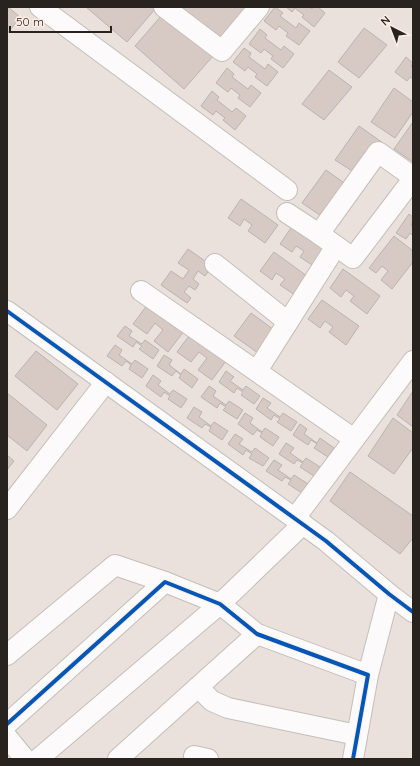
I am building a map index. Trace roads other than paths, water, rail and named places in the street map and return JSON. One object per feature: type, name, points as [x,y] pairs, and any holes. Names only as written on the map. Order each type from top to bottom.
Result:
[{"type":"street","points":[[40,7],[287,190]]},
{"type":"street","points":[[164,7],[222,51],[259,7]]},
{"type":"street","points":[[287,213],[353,258],[413,178],[378,152],[319,234]]},
{"type":"street","points":[[257,371],[336,246]]},
{"type":"street","points":[[215,264],[288,322]]},
{"type":"street","points":[[141,291],[354,438]]},
{"type":"street","points":[[7,310],[326,541],[413,612]]},
{"type":"street","points":[[38,759],[220,604],[299,521],[354,438],[413,361]]},
{"type":"street","points":[[7,509],[106,382]]},
{"type":"street","points":[[7,655],[115,565],[165,582],[220,604],[256,634],[368,675]]},
{"type":"street","points":[[7,724],[165,582]]},
{"type":"street","points":[[353,759],[368,675],[390,594]]},
{"type":"street","points":[[118,759],[256,634]]},
{"type":"street","points":[[198,687],[212,701],[228,708],[357,735]]},
{"type":"street","points":[[7,737],[25,759]]}]
